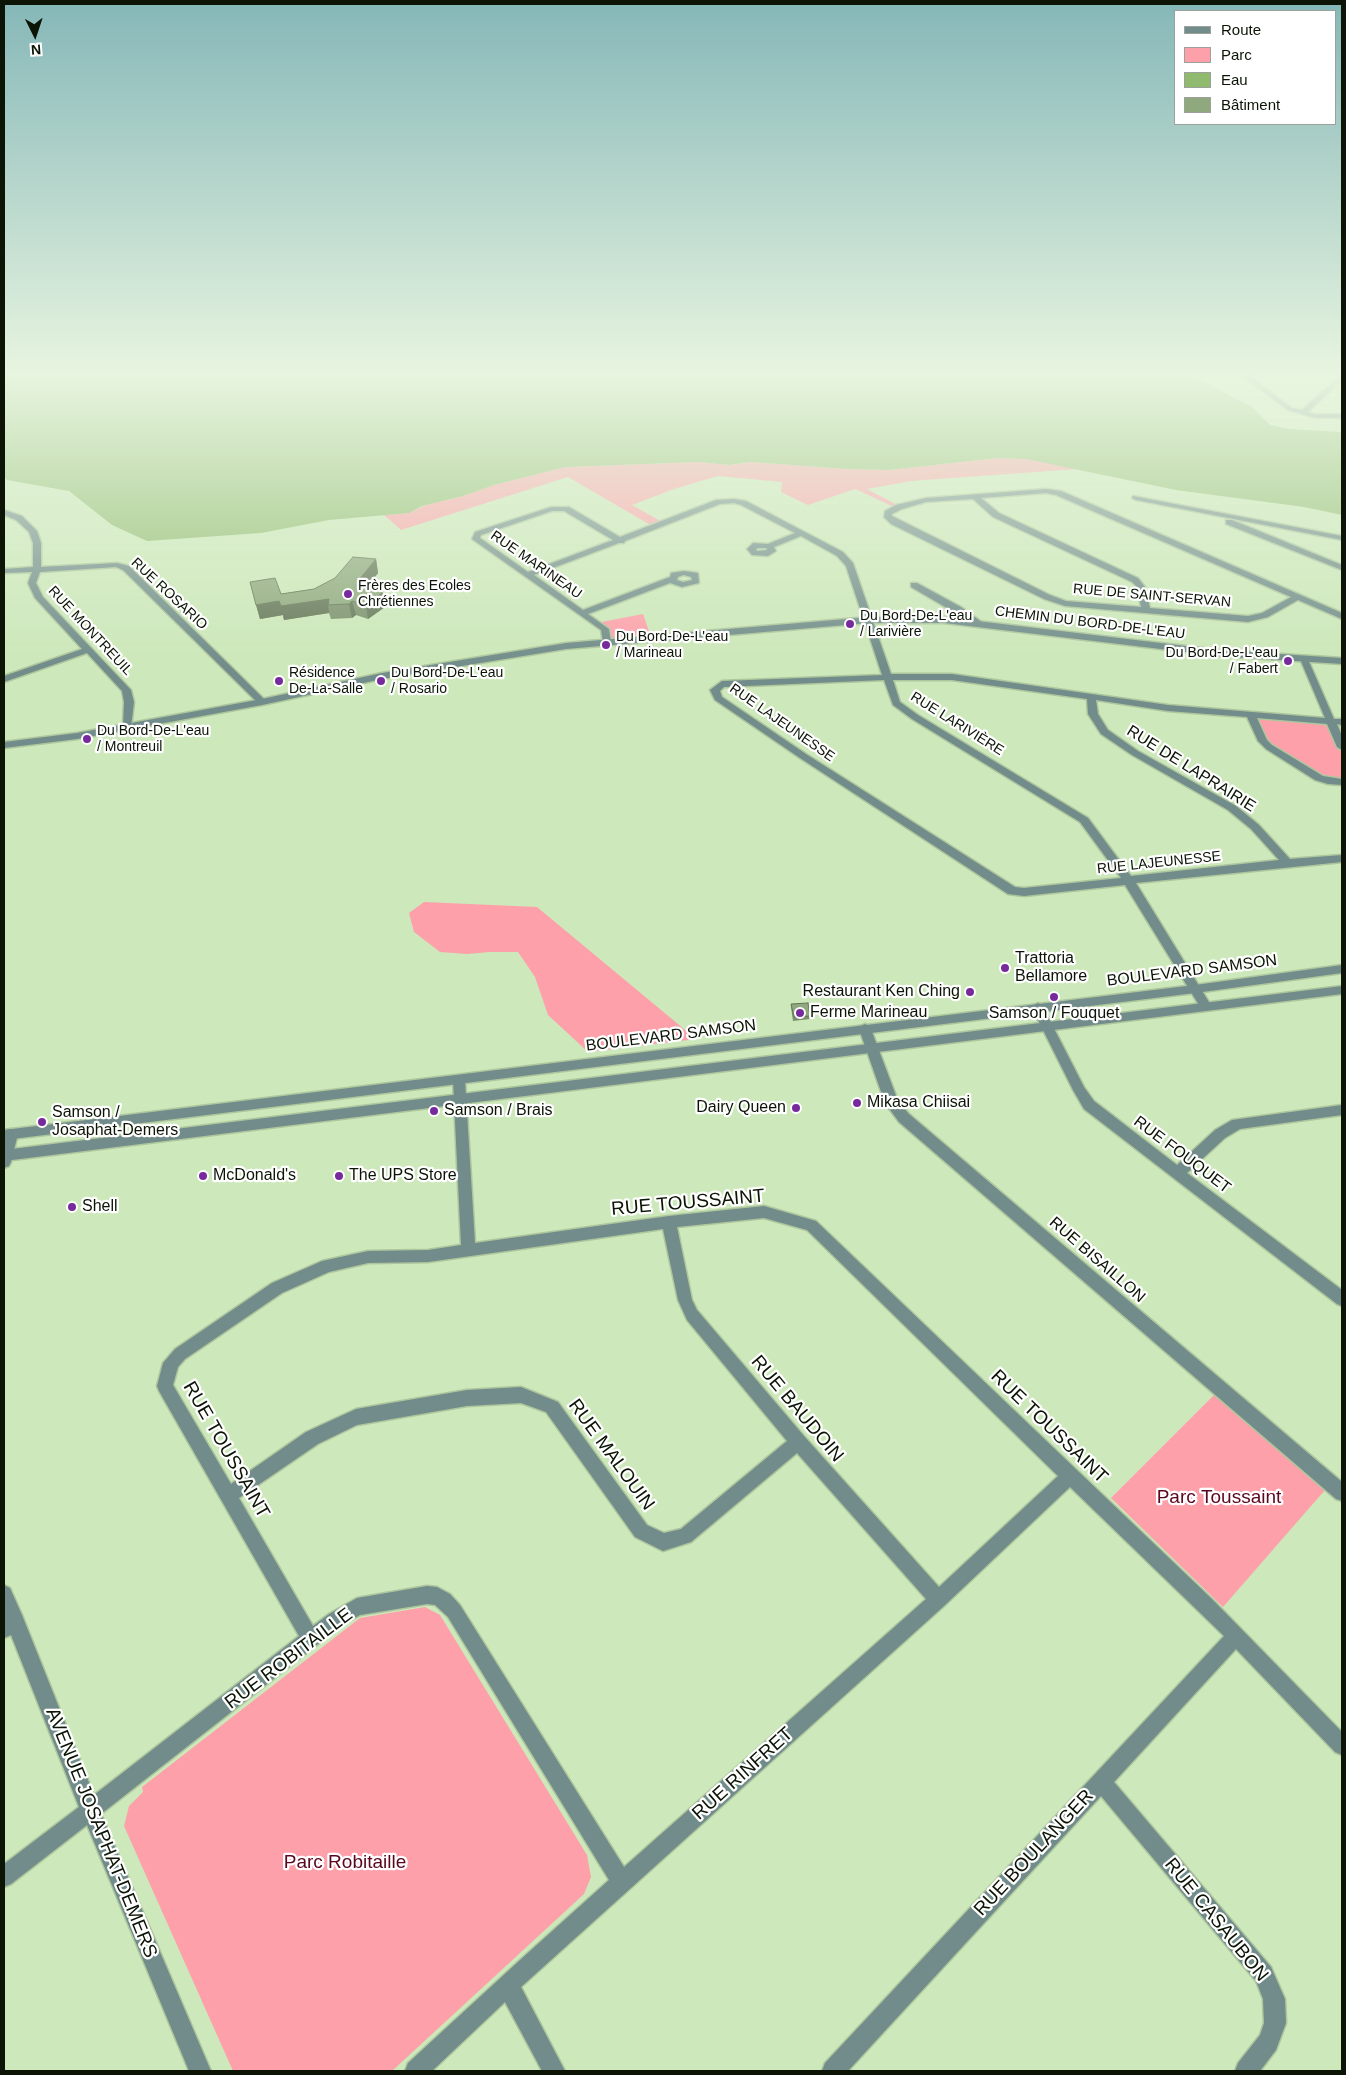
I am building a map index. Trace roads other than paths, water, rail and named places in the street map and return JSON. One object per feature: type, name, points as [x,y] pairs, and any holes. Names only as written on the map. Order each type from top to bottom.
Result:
[{"type":"street","name":"RUE DE SAINT-SERVAN","points":[[1297,597],[1265,615],[1248,618],[1065,603],[1047,597],[888,517],[888,513],[899,507],[926,500],[1046,491],[1058,493],[1342,616]]},
{"type":"street","points":[[975,496],[996,515],[1135,580],[1141,587],[1146,609]]},
{"type":"street","points":[[1136,498],[1342,538]]},
{"type":"street","name":"RUE LARIVIÈRE","points":[[527,575],[719,502],[734,501],[743,503],[840,554],[850,565],[896,703],[915,717],[1084,820],[1097,834],[1128,880],[1206,1007]]},
{"type":"street","name":"RUE MARINEAU","points":[[607,642],[604,629],[476,539],[478,534],[551,509],[566,509],[621,540]]},
{"type":"street","name":"RUE MONTREUIL","points":[[4,512],[19,518],[32,531],[37,543],[37,568],[32,583],[39,598],[126,690],[129,702],[128,726]]},
{"type":"street","points":[[1204,512],[1342,568]]},
{"type":"street","points":[[4,523],[19,518]]},
{"type":"street","points":[[769,546],[800,534]]},
{"type":"street","name":"RUE ROSARIO","points":[[4,571],[116,565],[126,568],[262,702]]},
{"type":"street","points":[[582,613],[672,579]]},
{"type":"street","points":[[914,585],[958,609],[978,623]]},
{"type":"street","name":"CHEMIN DU BORD-DE-L'EAU","points":[[4,745],[37,742],[128,726],[262,702],[412,671],[566,646],[869,620],[944,620],[1218,653],[1342,661]]},
{"type":"street","points":[[4,679],[88,650]]},
{"type":"street","points":[[1304,659],[1342,746]]},
{"type":"street","name":"RUE LAJEUNESSE","points":[[1342,722],[1168,708],[952,676],[722,684],[715,690],[718,698],[772,735],[1012,891],[1024,892],[1287,863],[1342,859]]},
{"type":"street","name":"RUE DE LAPRAIRIE","points":[[1091,697],[1093,714],[1104,732],[1135,753],[1232,808],[1255,827],[1287,863]]},
{"type":"street","points":[[1251,716],[1263,741],[1269,747],[1319,778],[1342,782]]},
{"type":"street","name":"BOULEVARD SAMSON","points":[[7,1135],[1195,989],[1342,969]]},
{"type":"street","points":[[7,1135],[4,1158],[1342,990]]},
{"type":"street","name":"RUE FOUQUET","points":[[1038,1008],[1079,1090],[1090,1105],[1342,1298]]},
{"type":"street","name":"RUE BISAILLON","points":[[865,1029],[892,1103],[904,1118],[1342,1493]]},
{"type":"street","points":[[459,1080],[468,1250]]},
{"type":"street","points":[[1178,1173],[1220,1134],[1238,1124],[1342,1110]]},
{"type":"street","name":"RUE TOUSSAINT","points":[[311,1639],[165,1386],[171,1363],[180,1354],[278,1288],[327,1266],[368,1256],[428,1256],[669,1222],[764,1212],[811,1225],[1236,1636],[1342,1744]]},
{"type":"street","name":"RUE BAUDOIN","points":[[669,1222],[685,1300],[692,1315],[798,1442],[938,1600]]},
{"type":"street","name":"RUE MALOUIN","points":[[229,1495],[312,1438],[356,1417],[467,1398],[522,1395],[552,1407],[642,1530],[664,1542],[685,1536],[798,1442]]},
{"type":"street","name":"RUE RINFRET","points":[[416,2071],[508,1985],[938,1600],[1070,1476]]},
{"type":"street","name":"AVENUE JOSAPHAT-DEMERS","points":[[4,1594],[10,1625],[200,2071]]},
{"type":"street","name":"RUE ROBITAILLE","points":[[4,1877],[311,1639],[357,1607],[427,1594],[437,1596],[448,1602],[622,1883]]},
{"type":"street","name":"RUE BOULANGER","points":[[833,2071],[1236,1636]]},
{"type":"street","name":"RUE CASAUBON","points":[[1101,1781],[1264,1974],[1274,1999],[1276,2023],[1268,2042],[1246,2071]]},
{"type":"street","points":[[508,1985],[554,2071]]},
{"type":"water","points":[[4,473],[542,473],[422,506],[409,513],[329,520],[261,533],[147,541],[112,525],[69,491],[7,480],[4,477]]},
{"type":"water","points":[[1093,473],[1342,473],[1342,515],[1304,507],[1176,490]]},
{"type":"place","name":"Frères des Ecoles Chrétiennes","points":[[348,594]]},
{"type":"place","name":"Du Bord-De-L'eau / Larivière","points":[[850,624]]},
{"type":"place","name":"Du Bord-De-L'eau / Marineau","points":[[606,645]]},
{"type":"place","name":"Du Bord-De-L'eau / Fabert","points":[[1288,661]]},
{"type":"place","name":"Résidence De-La-Salle","points":[[279,681]]},
{"type":"place","name":"Du Bord-De-L'eau / Rosario","points":[[381,681]]},
{"type":"place","name":"Du Bord-De-L'eau / Montreuil","points":[[87,739]]},
{"type":"place","name":"Trattoria Bellamore","points":[[1005,968]]},
{"type":"place","name":"Restaurant Ken Ching","points":[[970,992]]},
{"type":"place","name":"Samson / Fouquet","points":[[1054,997]]},
{"type":"place","name":"Ferme Marineau","points":[[800,1013]]},
{"type":"place","name":"Mikasa Chiisai","points":[[857,1103]]},
{"type":"place","name":"Dairy Queen","points":[[796,1108]]},
{"type":"place","name":"Samson / Brais","points":[[434,1111]]},
{"type":"place","name":"Samson / Josaphat-Demers","points":[[42,1122]]},
{"type":"place","name":"McDonald's","points":[[203,1176]]},
{"type":"place","name":"The UPS Store","points":[[339,1176]]},
{"type":"place","name":"Shell","points":[[72,1207]]},
{"type":"park label","name":"Parc Toussaint","points":[[1219,1498]]},
{"type":"park label","name":"Parc Robitaille","points":[[345,1863]]}]
